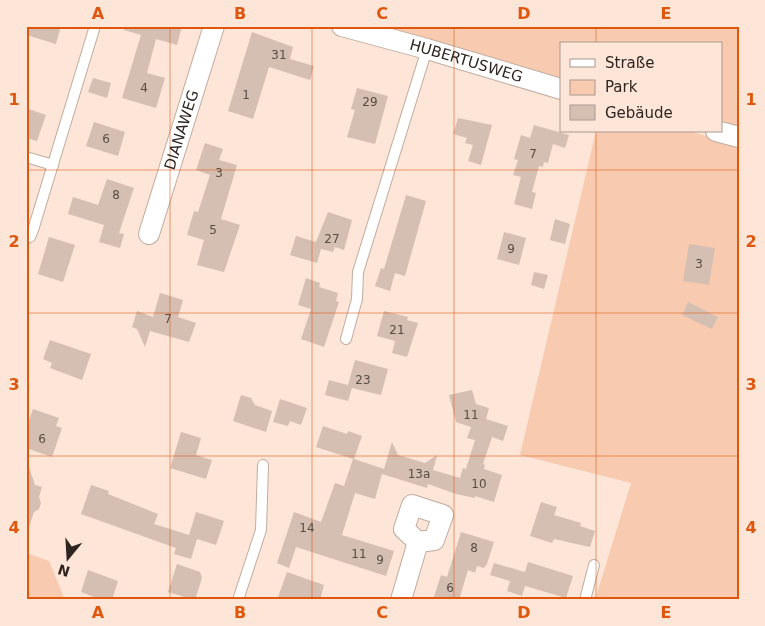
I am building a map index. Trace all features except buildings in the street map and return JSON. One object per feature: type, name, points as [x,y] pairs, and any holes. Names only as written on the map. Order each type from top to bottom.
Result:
[{"type":"street","name":"DIANAWEG","points":[[149,234],[214,26]]},
{"type":"street","name":"HUBERTUSWEG","points":[[342,26],[427,48],[560,89]]},
{"type":"street","points":[[720,132],[739,137]]},
{"type":"street","points":[[401,600],[418,542]]},
{"type":"lane","points":[[26,238],[30,237],[33,230],[95,26]]},
{"type":"lane","points":[[346,339],[357,299],[358,272],[427,48]]},
{"type":"lane","points":[[26,157],[53,165]]},
{"type":"lane","points":[[238,600],[261,530],[263,465]]},
{"type":"lane","points":[[585,600],[594,565]]},
{"type":"green space","points":[[365,26],[739,26],[739,134],[722,129],[722,42],[560,42],[560,84]]},
{"type":"green space","points":[[596,132],[693,132],[739,145],[739,600],[595,600],[631,483],[520,455]]},
{"type":"green space","points":[[26,553],[49,561],[65,600],[26,600]]}]
